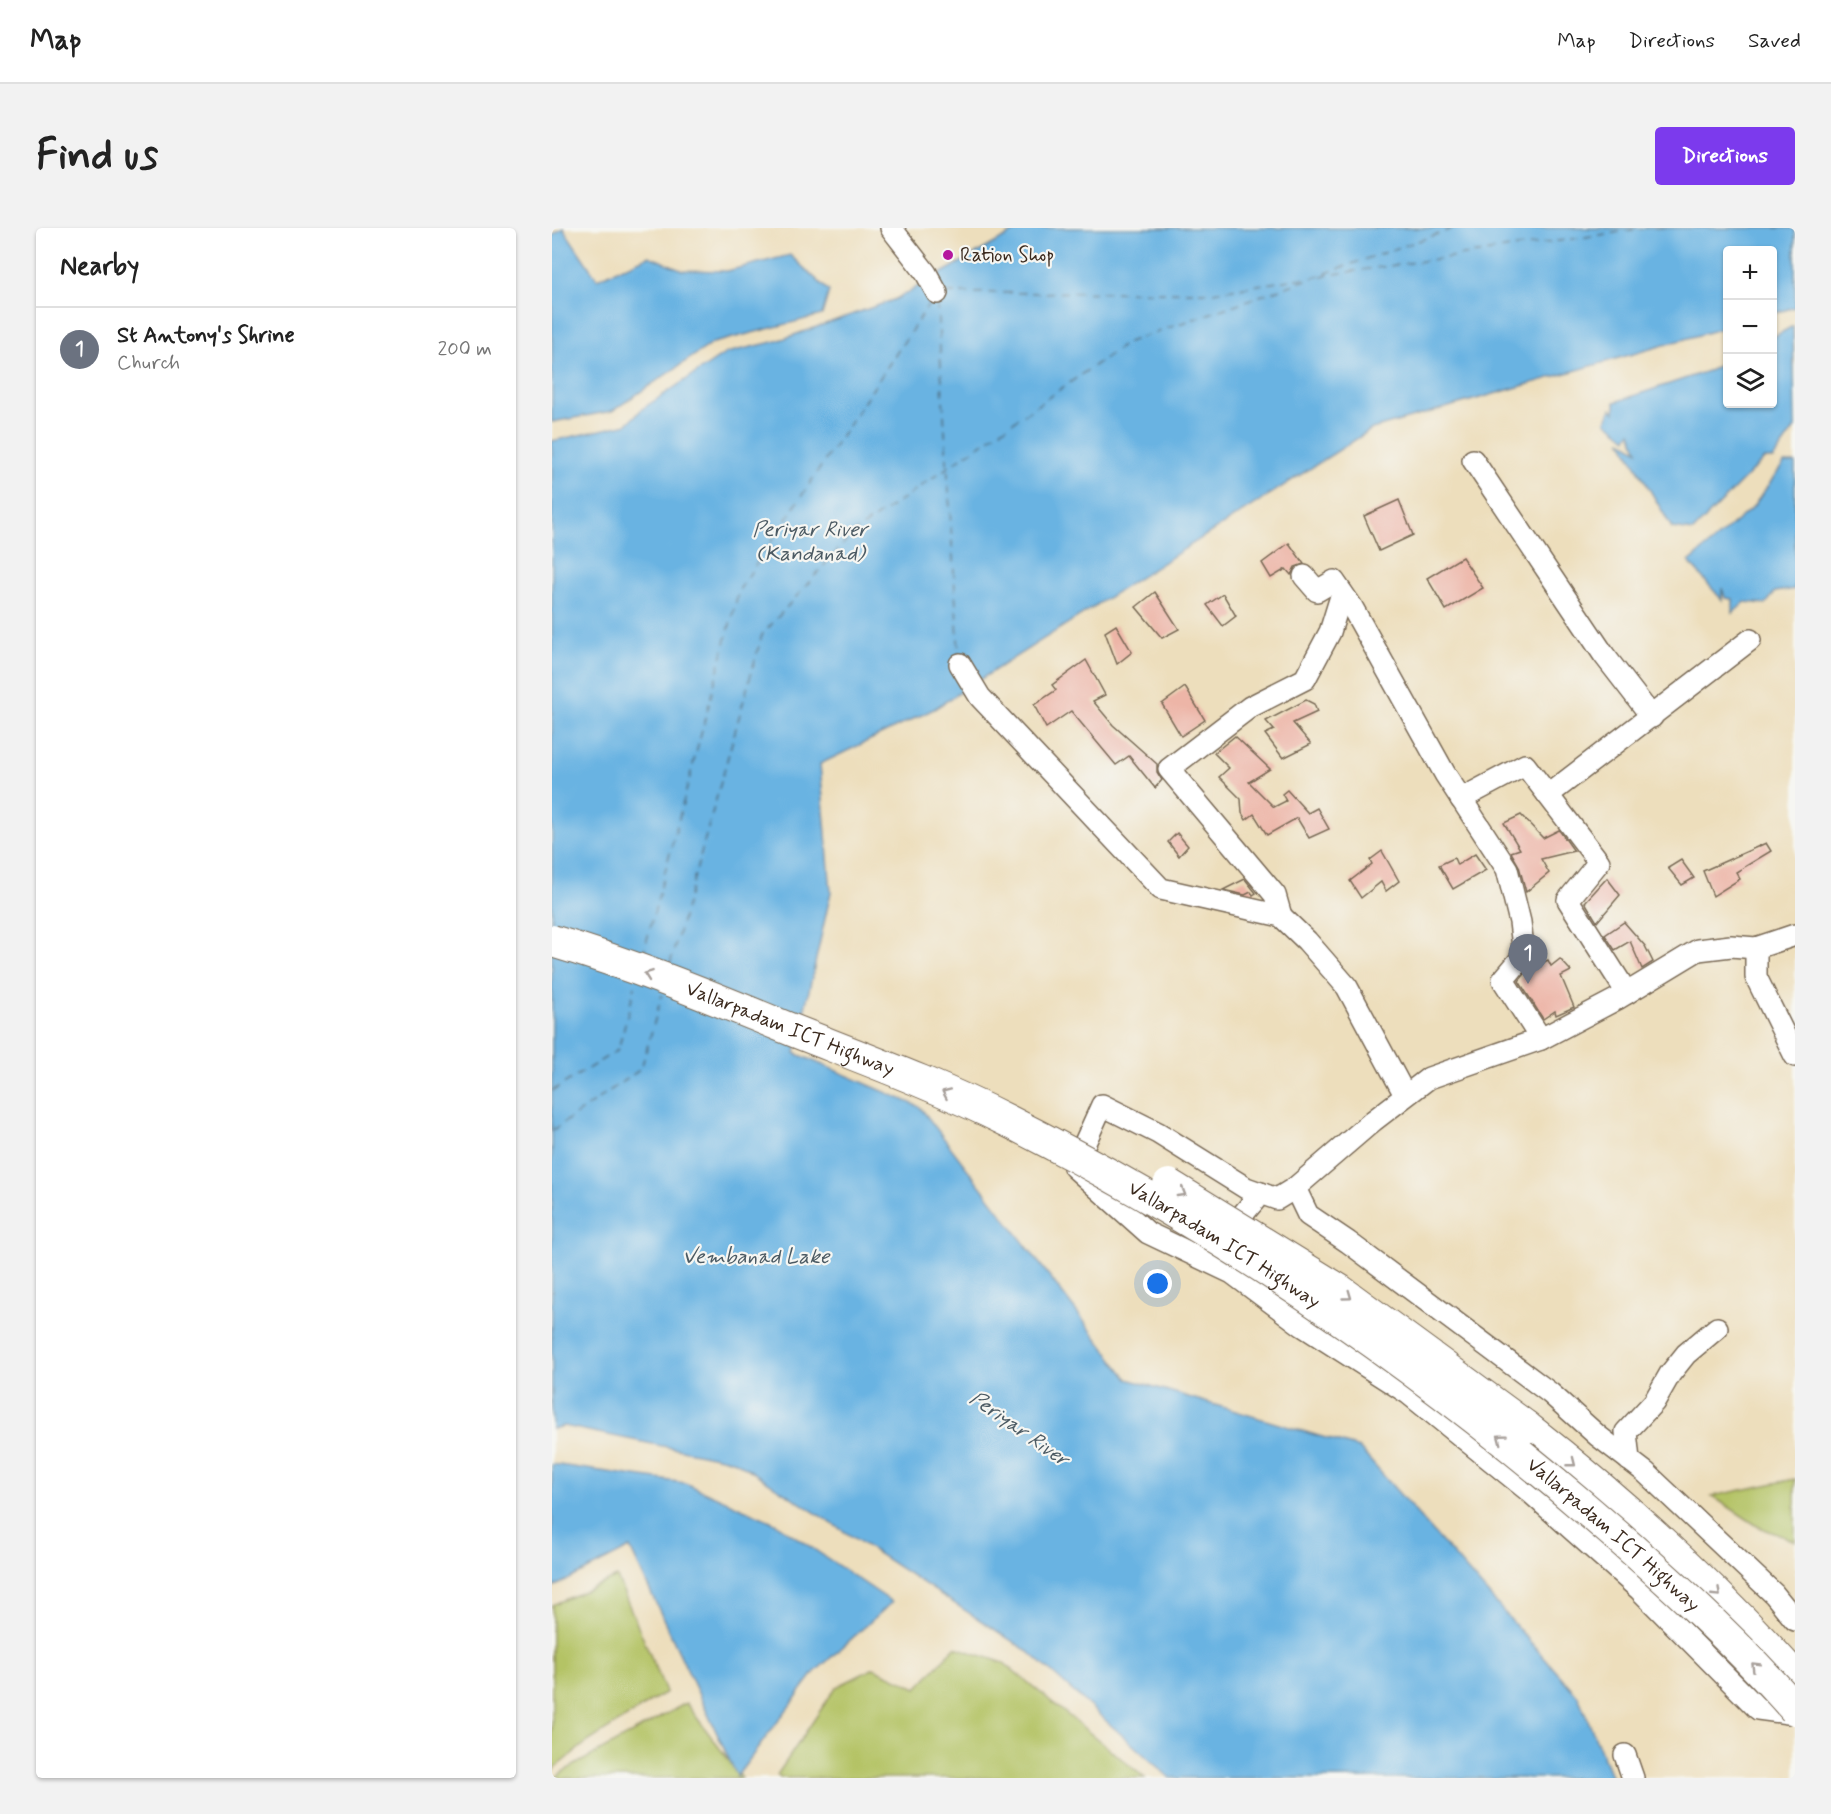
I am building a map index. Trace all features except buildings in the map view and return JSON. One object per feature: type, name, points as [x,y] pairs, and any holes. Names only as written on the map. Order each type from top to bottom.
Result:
[{"type":"highway","name":"Vallarpadam ICT Highway","points":[[552,919],[742,987],[944,1069],[1081,1136],[1254,1235],[1340,1290],[1585,1472],[1720,1596],[1795,1677]]},
{"type":"highway","name":"Vallarpadam ICT Highway","points":[[552,941],[722,1002],[898,1072],[1005,1119],[1127,1184],[1326,1307],[1509,1444],[1630,1547],[1706,1617],[1795,1708]]},
{"type":"street","points":[[891,228],[926,273],[937,293]]},
{"type":"street","points":[[1473,460],[1604,655],[1652,717]]},
{"type":"street","points":[[1304,576],[1317,591],[1334,581],[1461,799],[1507,869],[1520,922],[1524,955],[1503,980],[1541,1039]]},
{"type":"street","points":[[1342,593],[1330,632],[1305,679],[1250,707],[1169,769],[1275,895],[1281,916],[1307,941],[1347,987],[1405,1095]]},
{"type":"street","points":[[1548,795],[1750,640]]},
{"type":"street","points":[[960,664],[980,697],[1161,889],[1281,916]]},
{"type":"street","points":[[1461,799],[1525,765],[1599,862],[1568,900],[1627,993]]},
{"type":"street","points":[[1795,935],[1755,948],[1731,946],[1698,950],[1627,993],[1541,1039],[1429,1078],[1405,1095],[1295,1188],[1277,1199],[1246,1188],[1158,1133],[1102,1105],[1074,1167],[1148,1233],[1232,1273],[1304,1326],[1409,1394],[1493,1462],[1640,1590],[1758,1709],[1788,1713],[1795,1708]]},
{"type":"street","points":[[1755,948],[1756,977],[1795,1056]]},
{"type":"street","points":[[1295,1188],[1308,1215],[1348,1242],[1550,1393],[1629,1460],[1774,1594],[1795,1620]]},
{"type":"street","points":[[1204,1260],[1260,1193]]},
{"type":"street","points":[[1629,1460],[1626,1432],[1654,1402],[1670,1374],[1686,1354],[1717,1328]]},
{"type":"street","points":[[1625,1755],[1633,1778]]},
{"type":"green space","points":[[1795,1479],[1795,1541],[1759,1527],[1712,1496]]},
{"type":"green space","points":[[617,1577],[666,1692],[586,1743],[552,1770],[552,1605]]},
{"type":"green space","points":[[955,1647],[1004,1663],[1145,1778],[780,1778],[777,1775],[836,1687],[874,1668],[917,1688]]},
{"type":"green space","points":[[686,1703],[742,1778],[555,1778],[562,1772]]},
{"type":"water","points":[[563,228],[597,279],[649,256],[683,270],[727,271],[790,255],[829,291],[822,315],[713,343],[612,411],[552,422],[552,236]]},
{"type":"water","points":[[1021,228],[1795,228],[1795,307],[1777,313],[1777,246],[1723,246],[1723,328],[1372,429],[934,709],[820,764],[831,892],[795,1053],[920,1107],[1128,1379],[1359,1448],[1578,1696],[1612,1778],[1170,1778],[1029,1652],[736,1461],[564,1426],[552,1429],[552,441],[627,424],[642,409],[726,353],[777,341],[896,299]]},
{"type":"water","points":[[1793,326],[1795,428],[1773,459],[1764,459],[1693,531],[1672,528],[1621,440],[1638,451],[1631,432],[1627,438],[1606,421],[1611,409],[1615,412],[1615,402],[1711,370],[1723,363],[1723,408],[1777,408],[1777,335]]},
{"type":"water","points":[[1784,463],[1795,463],[1795,589],[1775,592],[1766,604],[1745,602],[1733,613],[1733,599],[1725,598],[1722,588],[1722,600],[1689,562],[1753,507]]},
{"type":"water","points":[[552,1464],[685,1483],[775,1523],[892,1602],[815,1672],[737,1776],[630,1548],[552,1588]]},
{"type":"ferry route","points":[[670,964],[762,635],[852,534],[1128,342],[1455,228]]},
{"type":"ferry route","points":[[1321,276],[1647,228]]},
{"type":"ferry route","points":[[947,293],[1213,292],[1310,277]]},
{"type":"ferry route","points":[[643,955],[739,590],[931,301]]},
{"type":"ferry route","points":[[937,303],[959,654]]},
{"type":"ferry route","points":[[552,1091],[618,1050],[635,986]]},
{"type":"ferry route","points":[[552,1131],[641,1069],[662,995]]},
{"type":"place","name":"Ration Shop","points":[[948,255]]},
{"type":"place","name":"St Antony's Shrine","points":[[1528,984]]},
{"type":"water label","name":"Periyar River (Kandanad)","points":[[810,542]]},
{"type":"water label","name":"Vembanad Lake","points":[[756,1257]]},
{"type":"water label","name":"Periyar River","points":[[1019,1429]]}]
